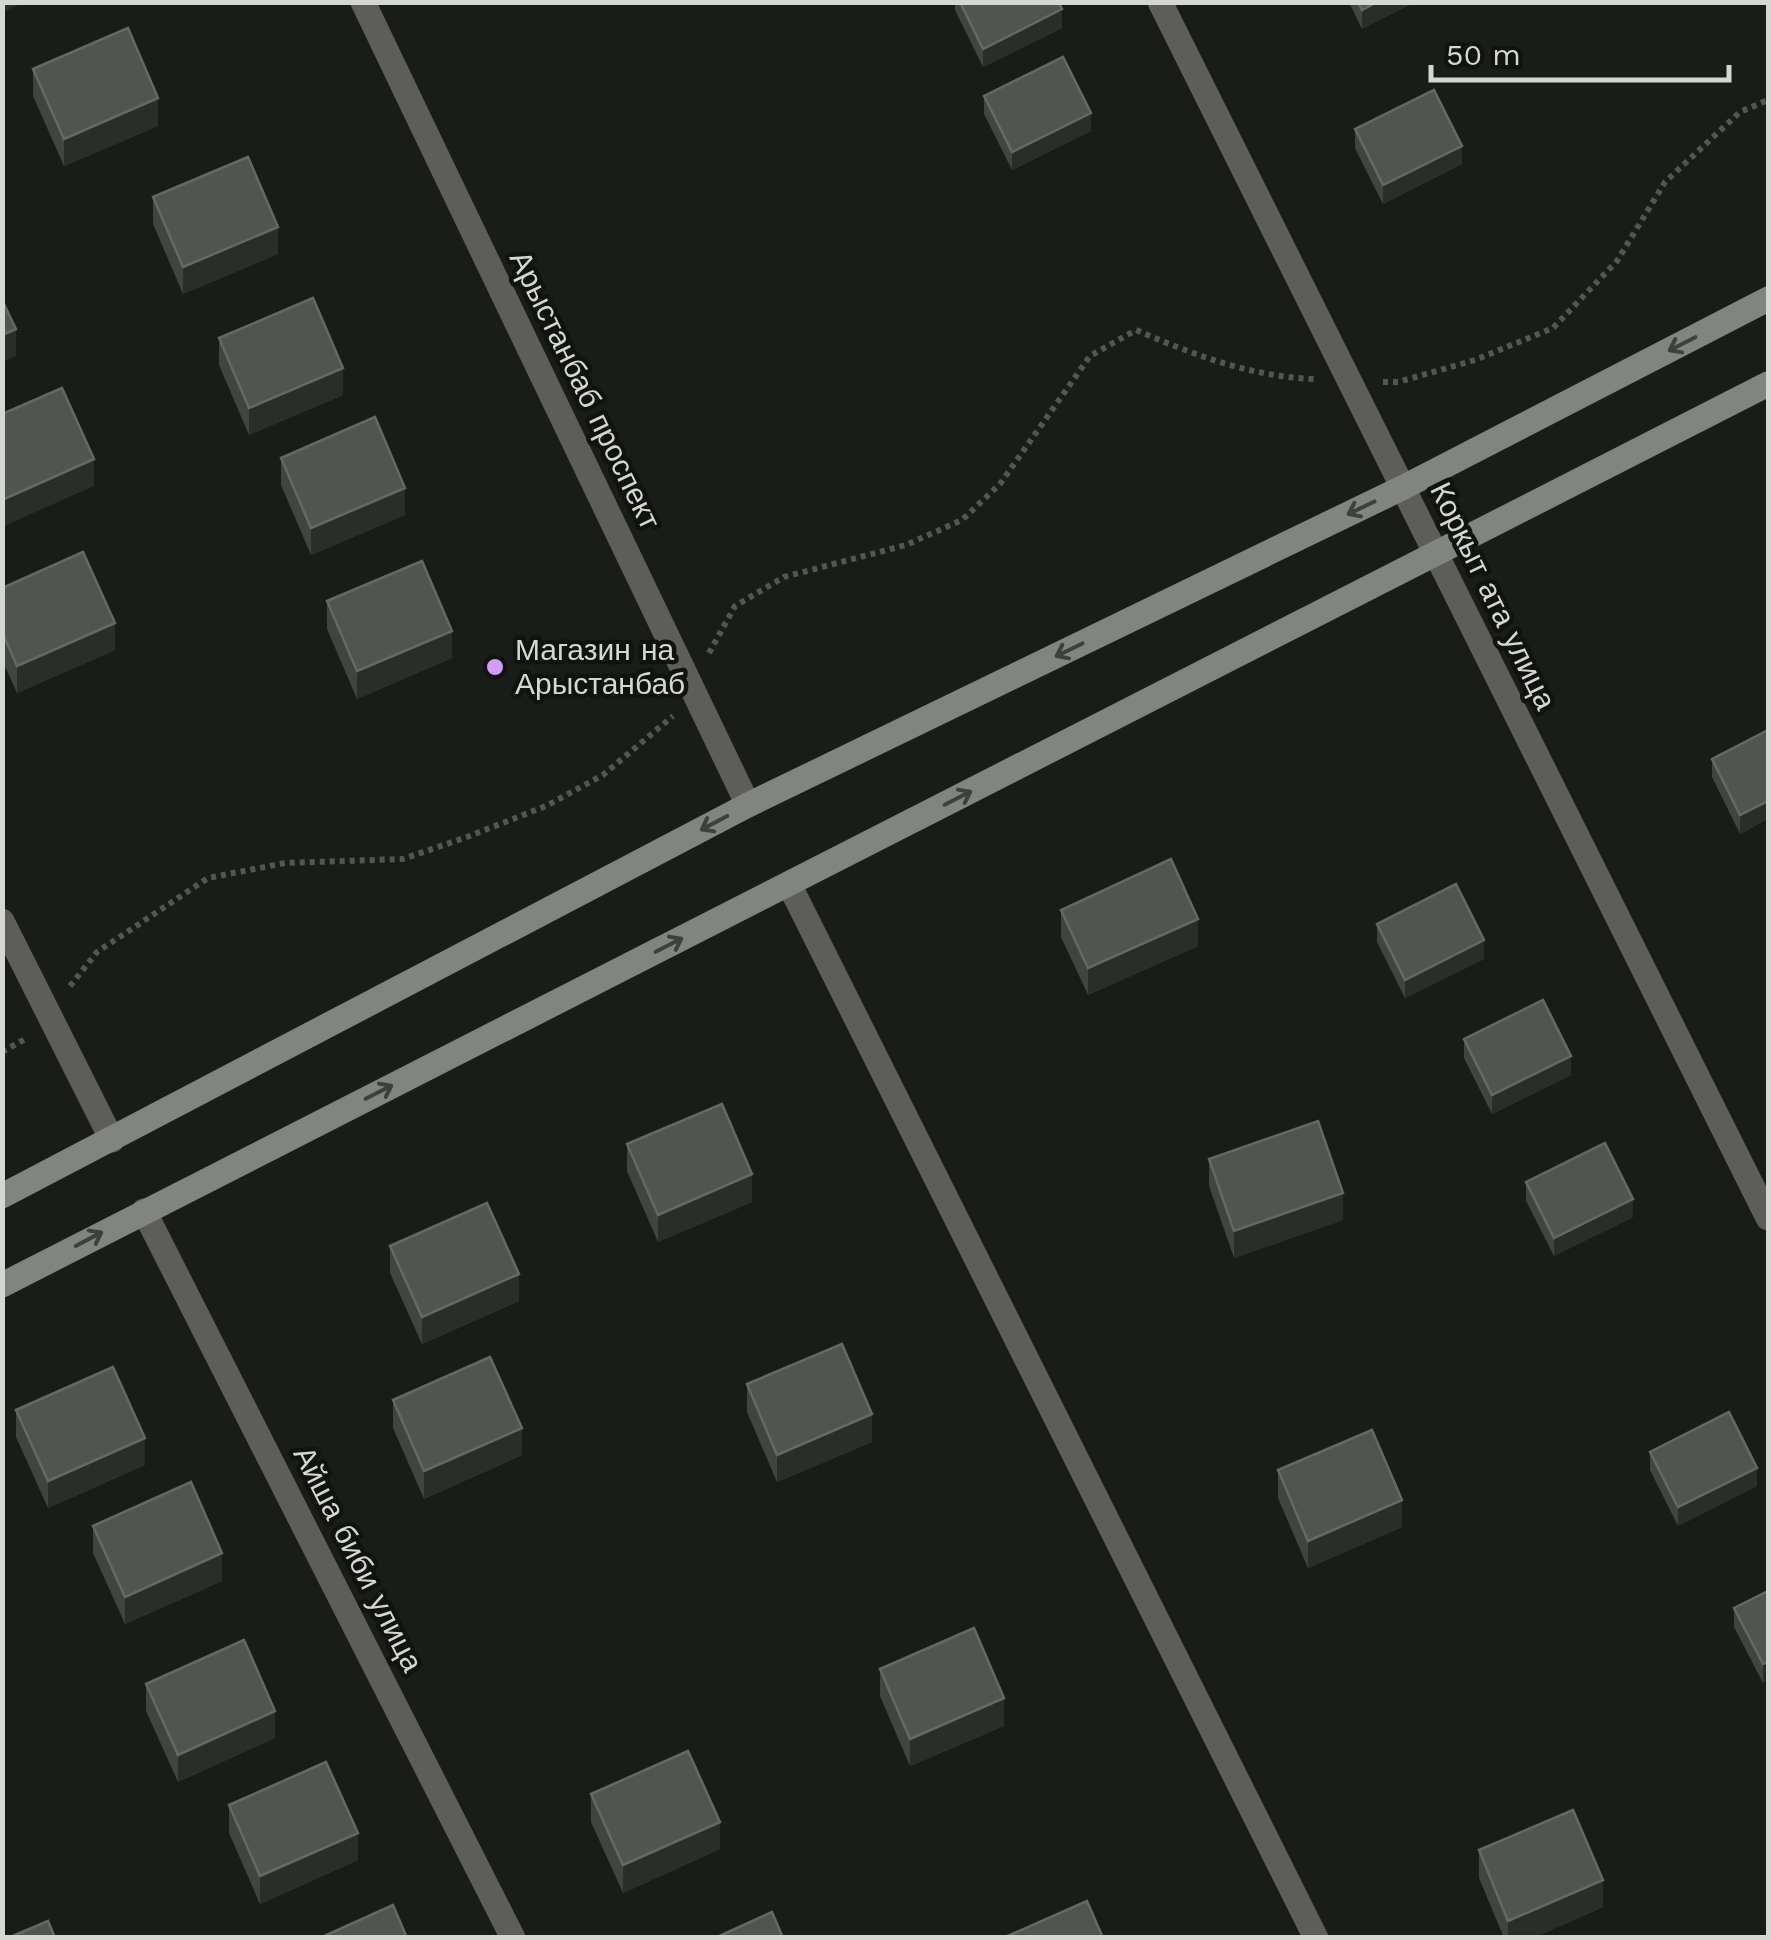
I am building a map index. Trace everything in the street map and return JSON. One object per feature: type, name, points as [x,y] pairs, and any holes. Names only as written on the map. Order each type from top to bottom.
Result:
[{"type":"street","name":"Арыстанбаб проспект","points":[[364,2],[748,805]]},
{"type":"street","name":"Коркыт ата улица","points":[[1160,2],[1768,1218]]},
{"type":"street","points":[[2,1196],[748,805],[1404,487],[1768,299]]},
{"type":"street","points":[[2,1284],[1768,384]]},
{"type":"street","points":[[789,884],[1316,1938]]},
{"type":"street","points":[[2,921],[112,1140]]},
{"type":"street","name":"Айша биби улица","points":[[144,1211],[514,1938]]},
{"type":"path","points":[[2,1052],[31,1035],[97,952],[208,878],[284,863],[403,858],[467,838],[546,806],[603,776],[672,718],[735,606],[784,577],[906,545],[962,520],[1000,484],[1090,356],[1136,330],[1198,356],[1276,378],[1398,382],[1474,360],[1553,328],[1617,261],[1665,182],[1740,112],[1768,100]]},
{"type":"building","points":[[960,2],[1058,2],[1062,9],[983,49]]},
{"type":"building","points":[[1358,2],[1377,2],[1362,10]]},
{"type":"building","points":[[128,28],[158,98],[64,139],[33,69]]},
{"type":"building","points":[[1063,57],[1091,113],[1012,152],[984,96]]},
{"type":"building","points":[[1434,90],[1462,146],[1383,185],[1355,129]]},
{"type":"building","points":[[248,157],[278,227],[183,267],[153,197]]},
{"type":"building","points":[[313,298],[343,368],[249,408],[219,338]]},
{"type":"building","points":[[2,300],[16,329],[2,335]]},
{"type":"building","points":[[62,388],[94,459],[2,500],[2,414]]},
{"type":"building","points":[[375,417],[405,488],[311,528],[281,458]]},
{"type":"building","points":[[83,552],[115,623],[17,666],[2,632],[2,588]]},
{"type":"building","points":[[422,561],[452,631],[357,671],[327,601]]},
{"type":"building","points":[[1768,730],[1768,801],[1740,815],[1712,759]]},
{"type":"building","points":[[1171,859],[1198,919],[1088,968],[1061,910]]},
{"type":"building","points":[[1456,884],[1484,940],[1405,980],[1377,924]]},
{"type":"building","points":[[1543,1000],[1571,1056],[1492,1095],[1464,1039]]},
{"type":"building","points":[[722,1104],[752,1174],[658,1215],[627,1144]]},
{"type":"building","points":[[1318,1121],[1343,1193],[1234,1231],[1209,1159]]},
{"type":"building","points":[[1605,1143],[1633,1199],[1554,1238],[1526,1182]]},
{"type":"building","points":[[487,1203],[519,1274],[422,1317],[390,1246]]},
{"type":"building","points":[[842,1344],[872,1414],[777,1455],[747,1384]]},
{"type":"building","points":[[490,1357],[522,1428],[424,1471],[393,1400]]},
{"type":"building","points":[[113,1367],[145,1438],[48,1481],[16,1410]]},
{"type":"building","points":[[1729,1412],[1757,1468],[1678,1507],[1650,1452]]},
{"type":"building","points":[[1372,1430],[1402,1500],[1308,1541],[1278,1470]]},
{"type":"building","points":[[191,1482],[222,1553],[125,1597],[93,1526]]},
{"type":"building","points":[[1768,1591],[1768,1662],[1763,1664],[1734,1608]]},
{"type":"building","points":[[974,1628],[1004,1698],[910,1739],[880,1669]]},
{"type":"building","points":[[244,1640],[275,1711],[178,1755],[146,1684]]},
{"type":"building","points":[[688,1751],[720,1822],[623,1865],[591,1794]]},
{"type":"building","points":[[326,1762],[358,1833],[260,1876],[229,1805]]},
{"type":"building","points":[[1573,1810],[1603,1880],[1508,1921],[1479,1850]]},
{"type":"building","points":[[1087,1901],[1103,1938],[1003,1938]]},
{"type":"building","points":[[393,1905],[407,1938],[320,1938]]},
{"type":"building","points":[[772,1912],[783,1938],[715,1938]]},
{"type":"building","points":[[48,1921],[55,1938],[8,1938]]},
{"type":"place","name":"Магазин на Арыстанбаб","points":[[495,667]]}]
